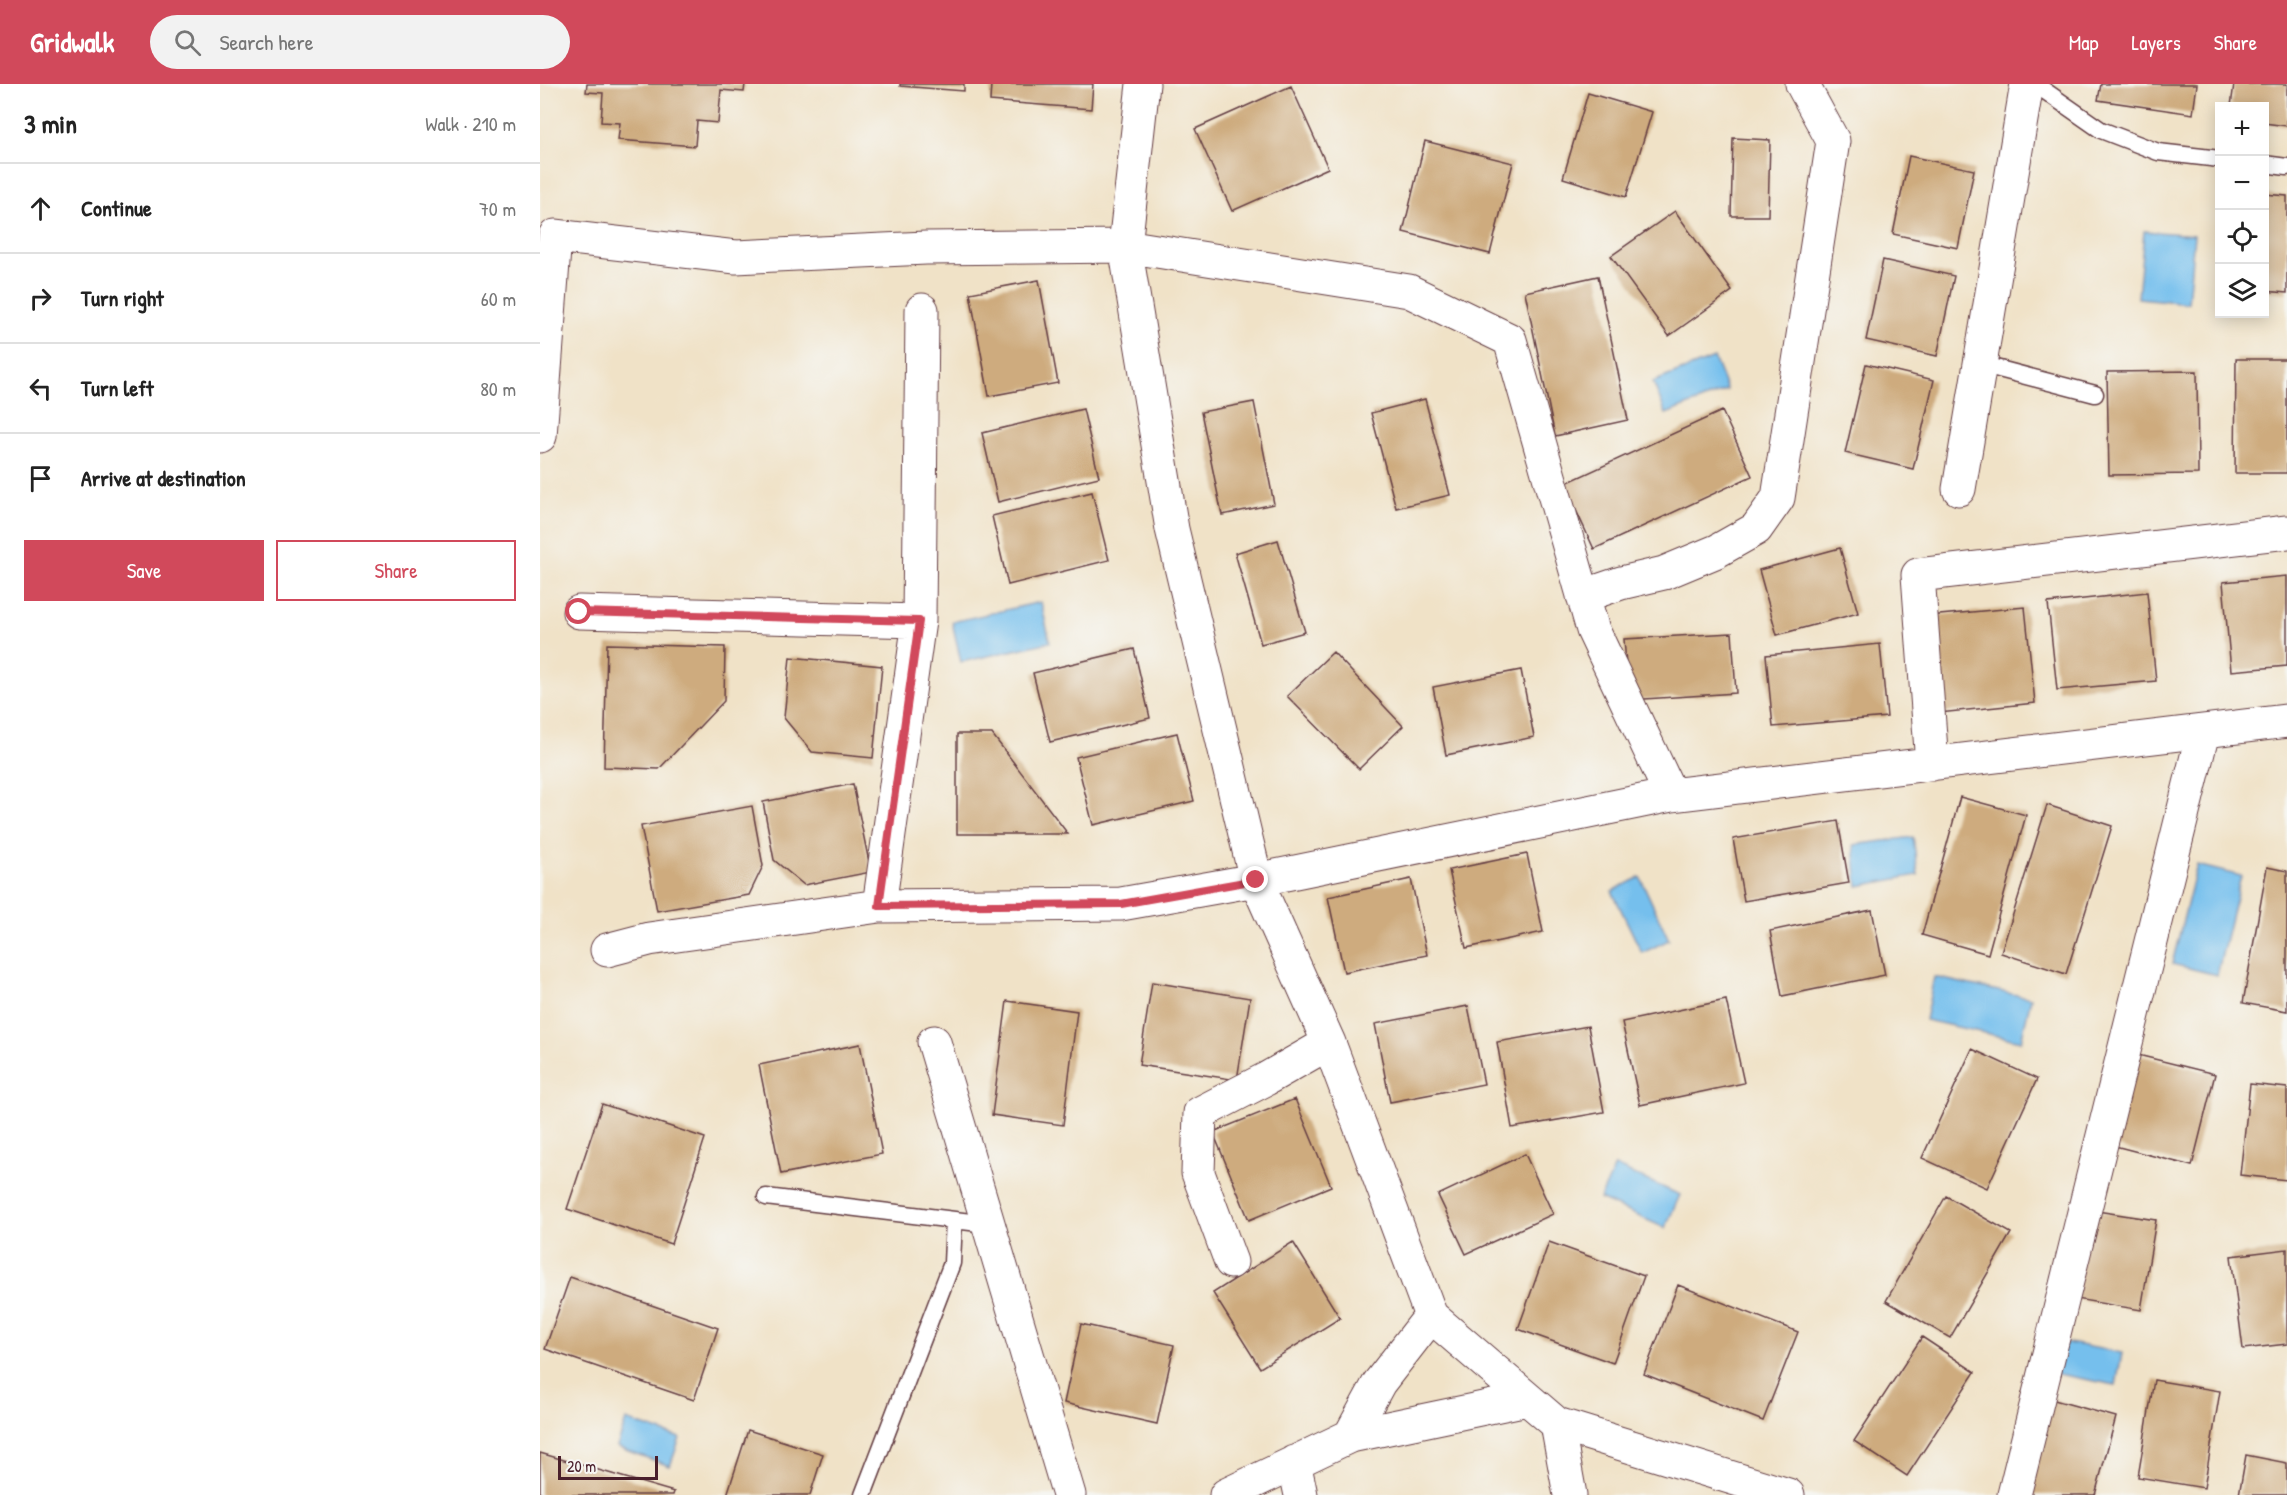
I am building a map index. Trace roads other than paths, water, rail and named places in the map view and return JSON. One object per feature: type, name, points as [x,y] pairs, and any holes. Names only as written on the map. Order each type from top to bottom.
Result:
[{"type":"street","points":[[1143,84],[1125,246],[1172,529],[1256,880],[1329,1043],[1431,1316],[1557,1424],[1788,1495]]},
{"type":"street","points":[[1583,596],[1621,583],[1664,573],[1717,551],[1756,529],[1778,498],[1833,141],[1802,84]]},
{"type":"street","points":[[1959,489],[2027,84]]},
{"type":"street","points":[[540,436],[555,237],[736,257],[926,248],[1125,246],[1409,291],[1510,340],[1593,630],[1671,795]]},
{"type":"street","points":[[879,906],[919,621],[922,310]]},
{"type":"street","points":[[1932,764],[1918,575],[2287,532]]},
{"type":"street","points":[[579,612],[919,621]]},
{"type":"street","points":[[608,950],[649,939],[879,906],[1121,904],[1256,880],[1671,795],[2287,722]]},
{"type":"street","points":[[2014,1495],[2203,732]]},
{"type":"street","points":[[934,1042],[1069,1495]]},
{"type":"street","points":[[1231,1262],[1198,1173],[1200,1113],[1329,1043]]},
{"type":"street","points":[[1350,1436],[1379,1383],[1431,1316]]},
{"type":"street","points":[[1226,1495],[1350,1436],[1527,1399]]},
{"type":"street","points":[[1557,1424],[1570,1495]]},
{"type":"street","points":[[1294,1462],[1301,1495]]},
{"type":"lane","points":[[2035,84],[2101,130],[2158,152],[2215,158]]},
{"type":"lane","points":[[2269,164],[2287,166]]},
{"type":"lane","points":[[1980,364],[2095,394]]},
{"type":"lane","points":[[766,1197],[987,1224]]},
{"type":"lane","points":[[863,1495],[951,1263],[954,1220]]},
{"type":"water","points":[[2144,231],[2194,235],[2188,303],[2138,298]]},
{"type":"water","points":[[1714,358],[1727,390],[1666,414],[1653,382]]},
{"type":"water","points":[[1041,602],[1050,642],[961,662],[952,622]]},
{"type":"water","points":[[1913,837],[1918,875],[1858,886],[1854,845]]},
{"type":"water","points":[[2197,865],[2241,876],[2217,975],[2172,964]]},
{"type":"water","points":[[1640,877],[1669,940],[1642,953],[1612,891]]},
{"type":"water","points":[[1934,977],[2031,998],[2021,1041],[1925,1020]]},
{"type":"water","points":[[1615,1166],[1680,1195],[1665,1228],[1600,1199]]},
{"type":"water","points":[[2058,1341],[2122,1353],[2116,1385],[2052,1373]]},
{"type":"water","points":[[626,1420],[680,1438],[670,1466],[617,1447]]}]
